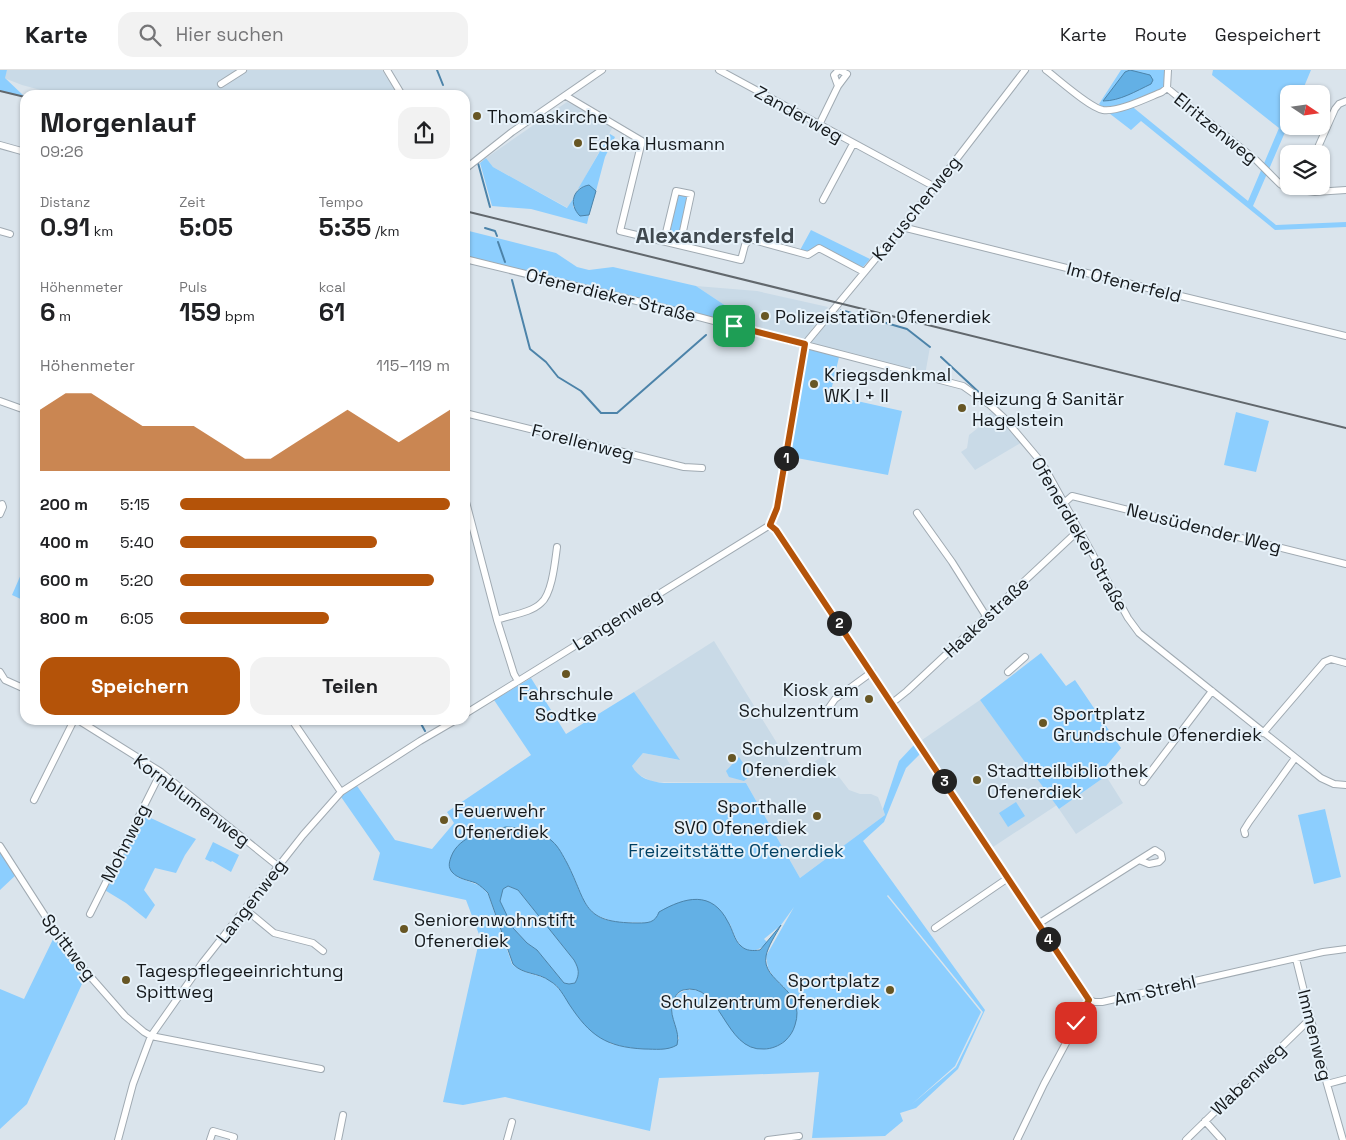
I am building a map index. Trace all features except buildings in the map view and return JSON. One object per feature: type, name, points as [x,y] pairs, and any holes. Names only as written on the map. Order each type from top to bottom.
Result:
[{"type":"street","points":[[221,84],[243,70]]},
{"type":"street","points":[[387,70],[399,90]]},
{"type":"street","points":[[470,164],[512,132],[602,70]]},
{"type":"street","name":"Zanderweg","points":[[719,70],[935,187]]},
{"type":"street","name":"Karuschenweg","points":[[805,344],[935,187],[1025,70]]},
{"type":"street","name":"Elritzenweg","points":[[1046,70],[1102,110],[1118,108],[1162,92],[1167,88],[1256,160],[1280,184]]},
{"type":"street","points":[[1167,88],[1168,70]]},
{"type":"street","points":[[819,124],[838,86]]},
{"type":"street","points":[[566,96],[642,141],[620,231],[741,260],[745,245],[750,239],[808,255],[819,248],[864,272]]},
{"type":"street","points":[[1319,145],[1335,109],[1339,104],[1346,101]]},
{"type":"street","name":"Zanderweg","points":[[823,200],[853,144]]},
{"type":"street","points":[[0,145],[20,151]]},
{"type":"street","name":"Elritzenweg","points":[[1330,190],[1346,190]]},
{"type":"street","points":[[664,241],[676,191],[691,194],[680,245]]},
{"type":"street","name":"Im Ofenerfeld","points":[[902,227],[1345,336]]},
{"type":"street","points":[[0,231],[10,234]]},
{"type":"street","name":"Ofenerdieker Straße","points":[[470,260],[805,344],[963,386],[990,405],[1024,440],[1042,463],[1133,626],[1152,644],[1321,778],[1334,784],[1346,785]]},
{"type":"street","points":[[805,344],[777,508],[770,525],[785,542],[1089,1000]]},
{"type":"street","points":[[0,401],[20,408]]},
{"type":"street","name":"Forellenweg","points":[[470,414],[677,465],[702,468]]},
{"type":"street","name":"Neusüdender Weg","points":[[1064,503],[1072,496],[1346,564]]},
{"type":"street","points":[[0,514],[3,507],[2,504]]},
{"type":"street","points":[[917,513],[952,562],[986,616]]},
{"type":"street","points":[[470,517],[497,620],[514,674],[518,681]]},
{"type":"street","name":"Langenweg","points":[[470,711],[770,525]]},
{"type":"street","name":"Haakestraße","points":[[892,703],[1079,530]]},
{"type":"street","points":[[497,620],[530,609],[541,603],[548,592],[557,547]]},
{"type":"street","points":[[1008,672],[1025,657]]},
{"type":"street","points":[[1263,733],[1324,662],[1331,659],[1346,663]]},
{"type":"street","points":[[0,672],[5,680],[20,687]]},
{"type":"street","points":[[828,709],[835,699],[872,672]]},
{"type":"street","points":[[1143,782],[1212,691]]},
{"type":"street","points":[[34,800],[73,725]]},
{"type":"street","name":"Kornblumenweg","points":[[84,725],[161,772],[279,867]]},
{"type":"street","points":[[295,725],[342,792]]},
{"type":"street","name":"Langenweg","points":[[118,1140],[133,1084],[151,1036],[187,983],[317,818],[342,792],[448,725]]},
{"type":"street","points":[[1245,834],[1244,830],[1249,822],[1295,758]]},
{"type":"street","name":"Mohnweg","points":[[90,914],[161,772]]},
{"type":"street","name":"Spittweg","points":[[0,846],[67,950],[125,1016],[151,1036]]},
{"type":"street","points":[[1038,924],[1139,860]]},
{"type":"street","points":[[935,928],[1008,878]]},
{"type":"street","points":[[245,909],[274,933],[313,943],[323,951]]},
{"type":"street","name":"Am Strehl","points":[[1017,1140],[1044,1084],[1089,1000],[1095,1002],[1112,1000],[1323,952],[1346,949]]},
{"type":"street","name":"Immenweg","points":[[1296,959],[1343,1140]]},
{"type":"street","name":"Wabenweg","points":[[1186,1140],[1311,1018]]},
{"type":"street","points":[[151,1036],[320,1069]]},
{"type":"street","points":[[1327,1084],[1346,1079]]},
{"type":"street","points":[[338,1140],[343,1115]]},
{"type":"street","points":[[1204,1121],[1222,1140]]},
{"type":"street","points":[[507,1140],[512,1122]]},
{"type":"street","points":[[210,1140],[212,1131],[234,1137],[233,1140]]},
{"type":"street","points":[[768,1140],[799,1136]]},
{"type":"shaded area","points":[[7,70],[382,70],[395,90],[40,90],[4,78]]},
{"type":"shaded area","points":[[1130,70],[1150,75],[1153,80],[1151,84],[1122,97],[1103,101],[1125,72]]},
{"type":"shaded area","points":[[567,102],[614,125],[568,208],[493,167],[486,158]]},
{"type":"shaded area","points":[[589,185],[596,191],[589,215],[580,216],[574,207],[574,197],[579,189]]},
{"type":"shaded area","points":[[696,286],[757,291],[828,307],[804,340],[751,327],[738,314]]},
{"type":"shaded area","points":[[833,308],[907,329],[930,347],[925,375],[805,344]]},
{"type":"shaded area","points":[[993,408],[1024,441],[975,470],[961,452],[967,448],[969,435],[983,424]]},
{"type":"shaded area","name":"Schulzentrum Ofenerdiek","points":[[714,641],[796,774],[823,756],[849,790],[878,797],[885,815],[800,878],[746,783],[653,782],[635,773],[632,766],[643,753],[679,760],[634,692]]},
{"type":"shaded area","points":[[980,700],[1057,805],[993,847],[922,740]]},
{"type":"shaded area","points":[[1106,776],[1123,803],[1076,834],[1059,809]]},
{"type":"shaded area","points":[[506,827],[530,830],[542,834],[552,841],[567,863],[589,908],[596,915],[606,919],[619,922],[648,922],[653,920],[659,912],[669,907],[688,900],[697,899],[714,905],[722,912],[739,944],[745,949],[752,950],[760,950],[781,925],[767,952],[766,965],[770,973],[790,994],[795,1003],[797,1013],[795,1025],[790,1036],[783,1043],[772,1048],[751,1047],[740,1040],[706,995],[696,990],[683,990],[676,996],[672,1004],[672,1014],[678,1040],[677,1045],[661,1049],[631,1048],[619,1046],[600,1038],[584,1024],[561,991],[553,983],[541,976],[521,970],[513,964],[488,893],[481,886],[460,878],[451,870],[449,865],[451,857],[460,844],[482,832]],"holes":[[[508,886],[518,890],[574,960],[578,972],[575,983],[564,983],[537,950],[527,943],[513,928],[500,901],[503,889]]]},
{"type":"green space","points":[[0,70],[7,70],[5,78],[20,92],[20,96],[0,91]]},
{"type":"green space","points":[[1121,70],[1166,70],[1164,86],[1161,90],[1119,106],[1102,107],[1099,104]]},
{"type":"green space","points":[[1213,70],[1311,70],[1305,85],[1280,85],[1280,135],[1284,135],[1253,206],[1276,225],[1346,222],[1346,227],[1275,230],[1141,121],[1131,130],[1105,110],[1129,104],[1248,201],[1279,128],[1212,75]]},
{"type":"green space","points":[[610,134],[615,137],[605,157],[596,191],[588,186],[578,189]]},
{"type":"green space","points":[[486,158],[493,167],[567,208],[573,199],[573,207],[586,216],[589,215],[587,224],[531,209],[492,206],[480,163]]},
{"type":"green space","points":[[676,191],[691,194],[680,245],[664,241]]},
{"type":"green space","points":[[811,230],[870,259],[863,267],[819,248],[808,255],[799,252]]},
{"type":"green space","points":[[470,231],[556,253],[577,267],[589,270],[613,267],[696,286],[738,314],[751,327],[470,260]]},
{"type":"green space","points":[[805,344],[840,353],[830,395],[902,411],[888,475],[786,456]]},
{"type":"green space","points":[[1236,412],[1269,421],[1256,472],[1224,465]]},
{"type":"green space","points":[[20,577],[20,599],[12,595]]},
{"type":"green space","name":"Sportplatz Grundschule Ofenerdiek","points":[[1041,653],[1066,686],[1075,680],[1121,748],[1102,771],[1106,776],[1059,809],[980,700]]},
{"type":"green space","name":"Freizeitstätte Ofenerdiek","points":[[531,678],[566,734],[634,692],[680,760],[643,753],[632,766],[638,774],[645,779],[664,783],[746,783],[800,878],[885,815],[883,809],[899,761],[914,745],[920,754],[906,768],[884,822],[863,841],[985,1010],[958,1069],[916,1108],[900,1113],[903,1121],[885,1136],[812,1138],[819,1072],[659,1078],[650,1131],[505,1097],[463,1105],[443,1102],[480,937],[466,900],[373,880],[380,853],[339,794],[355,783],[395,840],[432,849],[454,823],[447,812],[531,755],[494,700]],"holes":[[[562,854],[589,910],[598,916],[615,922],[651,923],[657,918],[730,924],[739,944],[743,948],[754,950],[768,943],[764,939],[781,925],[794,907],[766,956],[768,968],[775,979],[787,990],[720,1012],[704,993],[696,990],[686,990],[675,997],[672,1007],[673,1019],[679,1039],[661,1049],[631,1048],[611,1044],[551,981],[520,970],[512,964],[488,894],[481,886],[457,877]],[[888,895],[983,1012],[956,1067],[912,1104],[955,1066],[981,1012]]]},
{"type":"green space","points":[[739,757],[751,775],[744,781],[729,777],[726,771]]},
{"type":"green space","points":[[1016,802],[1025,816],[1008,827],[999,813]]},
{"type":"green space","points":[[1325,809],[1341,877],[1314,884],[1298,815]]},
{"type":"green space","points":[[140,813],[196,839],[176,873],[155,868],[144,890],[155,905],[146,919],[126,903],[103,889]]},
{"type":"green space","points":[[213,842],[239,855],[231,872],[205,859]]},
{"type":"green space","points":[[0,846],[18,873],[0,890]]},
{"type":"green space","points":[[507,886],[518,890],[574,960],[578,972],[575,983],[564,983],[537,950],[527,943],[513,928],[500,901],[503,889]]},
{"type":"green space","points":[[56,933],[87,973],[27,1104],[0,1129],[0,989],[24,999]]},
{"type":"waterway","points":[[437,70],[443,85]]},
{"type":"waterway","points":[[478,163],[490,207]]},
{"type":"waterway","points":[[485,228],[495,231],[497,236]]},
{"type":"waterway","points":[[498,242],[505,262]]},
{"type":"waterway","points":[[512,280],[530,349],[546,362],[558,377],[581,391],[601,413],[617,413],[706,335]]},
{"type":"waterway","points":[[841,310],[907,329],[930,347]]},
{"type":"waterway","points":[[730,322],[739,318]]},
{"type":"waterway","points":[[941,357],[984,397]]},
{"type":"waterway","points":[[422,725],[425,731]]},
{"type":"railway","points":[[0,91],[20,96]]},
{"type":"railway","points":[[470,212],[1346,428]]},
{"type":"place","name":"Thomaskirche","points":[[477,116]]},
{"type":"place","name":"Edeka Husmann","points":[[578,143]]},
{"type":"place","name":"Polizeistation Ofenerdiek","points":[[765,316]]},
{"type":"place","name":"Kriegsdenkmal WK I + II","points":[[814,384]]},
{"type":"place","name":"Heizung & Sanitär Hagelstein","points":[[962,408]]},
{"type":"place","name":"Fahrschule Sodtke","points":[[566,674]]},
{"type":"place","name":"Kiosk am Schulzentrum","points":[[869,699]]},
{"type":"place","name":"Sportplatz Grundschule Ofenerdiek","points":[[1043,723]]},
{"type":"place","name":"Schulzentrum Ofenerdiek","points":[[732,758]]},
{"type":"place","name":"Stadtteilbibliothek Ofenerdiek","points":[[977,780]]},
{"type":"place","name":"Sporthalle SVO Ofenerdiek","points":[[817,816]]},
{"type":"place","name":"Feuerwehr Ofenerdiek","points":[[444,820]]},
{"type":"place","name":"Seniorenwohnstift Ofenerdiek","points":[[404,929]]},
{"type":"place","name":"Tagespflegeeinrichtung Spittweg","points":[[126,980]]},
{"type":"place","name":"Sportplatz Schulzentrum Ofenerdiek","points":[[890,990]]},
{"type":"district","name":"Alexandersfeld","points":[[715,235]]},
{"type":"route","points":[[734,326],[805,344],[777,508],[770,525],[776,530],[833,612],[1089,1000],[1076,1023]]}]
